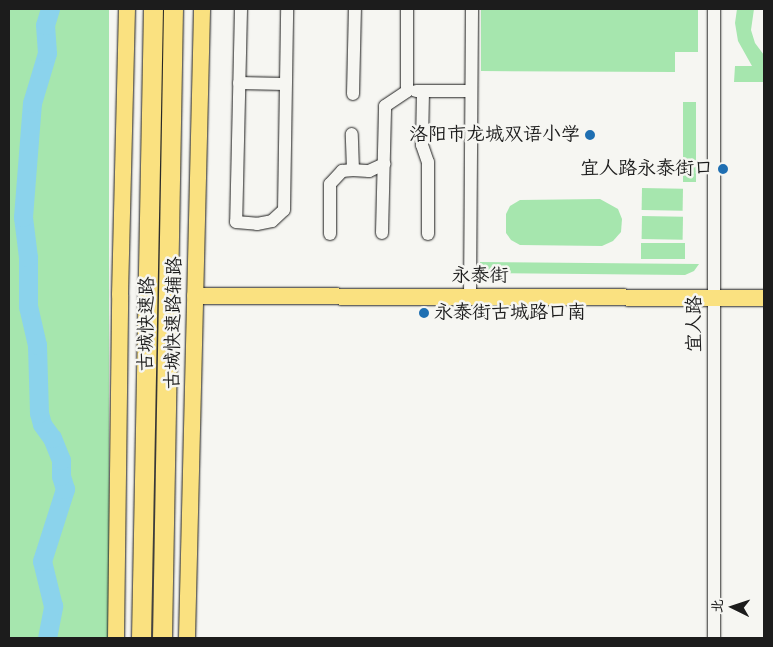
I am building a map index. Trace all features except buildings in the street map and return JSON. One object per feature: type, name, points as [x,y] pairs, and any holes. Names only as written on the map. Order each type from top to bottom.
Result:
[{"type":"highway","name":"古城快速路","points":[[140,638],[154,9]]},
{"type":"highway","name":"古城快速路","points":[[162,638],[173,9]]},
{"type":"main road","points":[[116,638],[120,295],[127,9]]},
{"type":"main road","name":"古城快速路辅路","points":[[187,638],[202,9]]},
{"type":"main road","name":"永泰街","points":[[710,295],[764,292]]},
{"type":"main road","name":"永泰街","points":[[195,294],[710,295],[764,298]]},
{"type":"street","points":[[241,9],[236,222],[257,224],[272,221],[284,210],[287,9]]},
{"type":"street","points":[[353,94],[355,9]]},
{"type":"street","points":[[406,91],[407,9]]},
{"type":"street","points":[[470,294],[472,9]]},
{"type":"street","name":"宜人路","points":[[706,9],[714,638]]},
{"type":"street","name":"宜人路","points":[[708,638],[714,9]]},
{"type":"street","points":[[239,82],[286,84]]},
{"type":"street","points":[[382,233],[385,106],[406,91],[471,91]]},
{"type":"street","points":[[423,92],[422,146],[428,162],[428,234]]},
{"type":"street","points":[[352,134],[353,170]]},
{"type":"street","points":[[330,234],[330,184],[342,171],[369,171],[384,164]]},
{"type":"green space","points":[[9,9],[109,9],[109,638],[9,638]]},
{"type":"green space","points":[[481,9],[698,9],[698,52],[675,52],[675,72],[481,71]]},
{"type":"green space","points":[[737,9],[754,9],[751,30],[755,43],[764,55],[764,82],[734,82],[735,66],[752,66],[738,41],[735,23]]},
{"type":"green space","points":[[683,102],[696,102],[696,182],[683,182]]},
{"type":"green space","points":[[642,188],[683,189],[683,211],[642,210]]},
{"type":"green space","points":[[600,199],[618,209],[622,219],[621,232],[613,241],[602,246],[520,245],[511,240],[506,233],[506,214],[510,206],[520,200]]},
{"type":"green space","points":[[642,216],[683,217],[683,240],[642,239]]},
{"type":"green space","points":[[641,243],[685,243],[685,259],[641,259]]},
{"type":"green space","points":[[480,262],[699,264],[694,271],[685,275],[481,273]]},
{"type":"waterway","points":[[47,638],[53,606],[42,561],[65,489],[61,476],[61,460],[52,438],[42,424],[39,413],[37,345],[28,307],[28,257],[23,217],[32,103],[47,53],[45,25],[50,9]]},
{"type":"place","name":"洛阳市龙城双语小学","points":[[590,135]]},
{"type":"place","name":"宜人路永泰街口","points":[[723,169]]},
{"type":"place","name":"永泰街古城路口南","points":[[424,313]]}]
